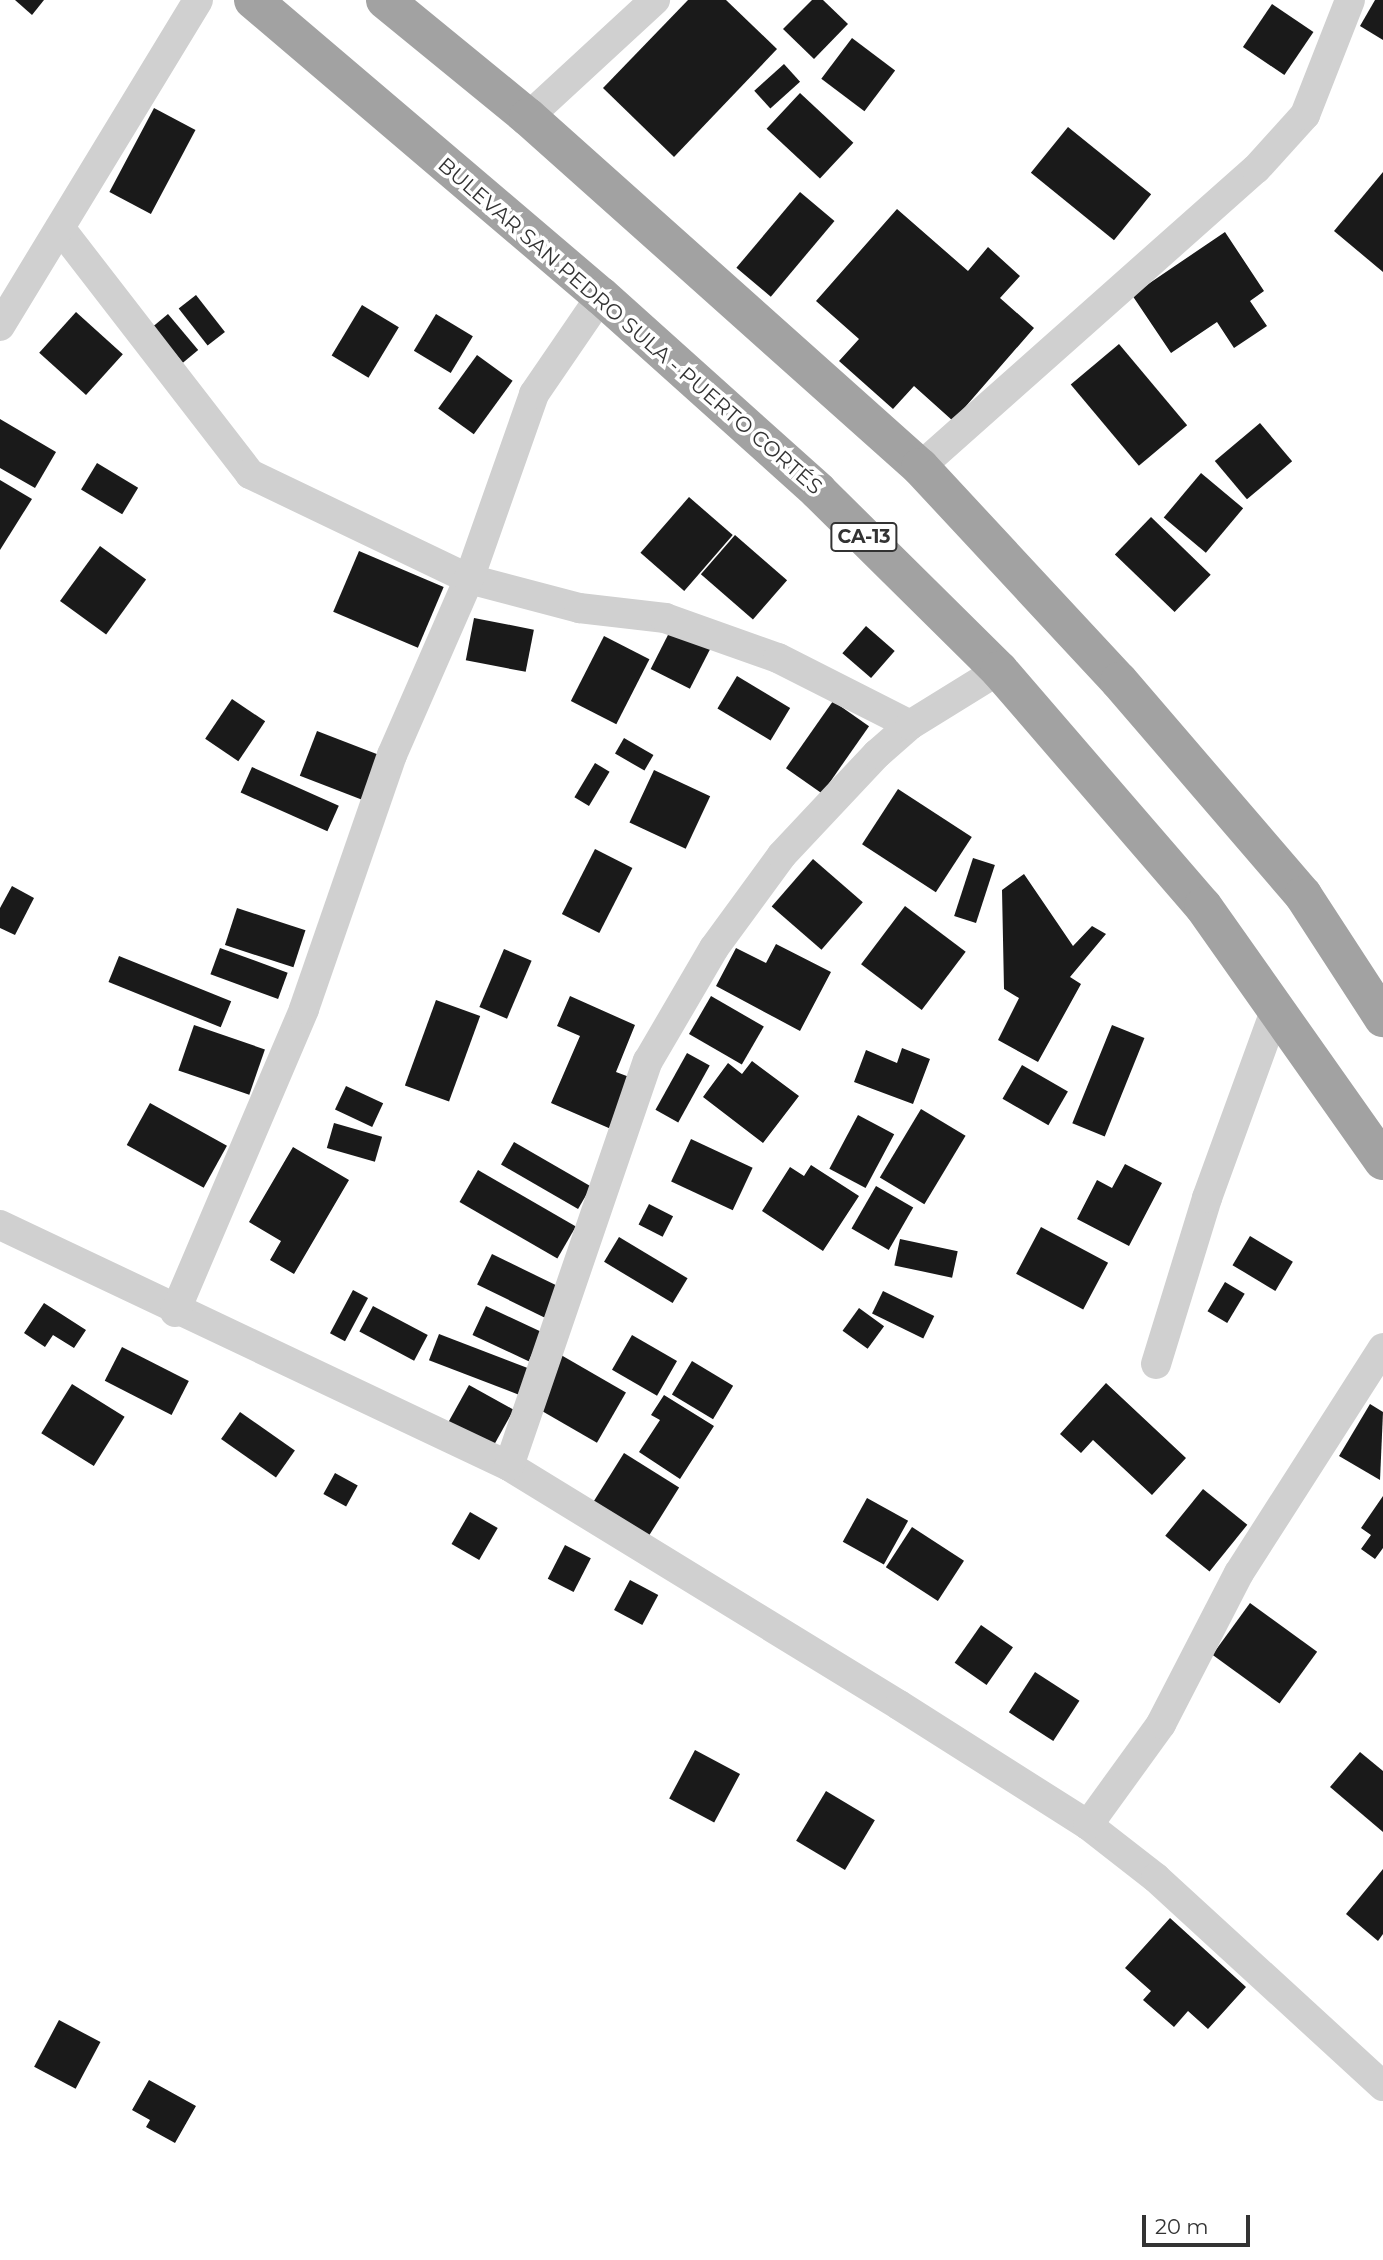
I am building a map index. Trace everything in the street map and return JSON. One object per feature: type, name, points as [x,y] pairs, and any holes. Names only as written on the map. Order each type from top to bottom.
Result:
[{"type":"highway","name":"BULEVAR SAN PEDRO SULA - PUERTO CORTÉS","points":[[253,0],[601,296],[818,491],[999,670],[1203,906],[1383,1161]]},
{"type":"highway","points":[[385,0],[528,117],[920,467],[1119,681],[1303,895],[1383,1017]]},
{"type":"street","points":[[0,326],[198,0]]},
{"type":"street","points":[[528,117],[655,0]]},
{"type":"street","points":[[920,467],[1256,169],[1305,115],[1350,0]]},
{"type":"street","points":[[60,228],[250,474],[470,579],[579,608],[665,618],[778,658],[910,725]]},
{"type":"street","points":[[175,1312],[304,1009],[392,755],[470,579],[534,394],[601,296]]},
{"type":"street","points":[[509,1466],[648,1061],[714,948],[782,855],[910,725],[999,670]]},
{"type":"street","points":[[1156,1364],[1207,1198],[1276,1008]]},
{"type":"street","points":[[0,1225],[175,1312],[509,1466],[1087,1825],[1156,1878],[1383,2086]]},
{"type":"street","points":[[1087,1825],[1161,1724],[1239,1573],[1383,1348]]},
{"type":"building","points":[[15,0],[44,0],[32,15]]},
{"type":"building","points":[[688,0],[726,0],[777,49],[674,157],[603,88]]},
{"type":"building","points":[[812,0],[823,0],[848,24],[814,59],[783,29]]},
{"type":"building","points":[[1375,0],[1383,0],[1383,40],[1360,26]]},
{"type":"building","points":[[1272,4],[1313,32],[1284,75],[1243,47]]},
{"type":"building","points":[[852,38],[895,70],[864,111],[821,79]]},
{"type":"building","points":[[784,64],[800,82],[770,109],[754,91]]},
{"type":"building","points":[[800,93],[853,143],[820,179],[767,129]]},
{"type":"building","points":[[154,108],[195,130],[151,214],[109,192]]},
{"type":"building","points":[[1068,127],[1151,194],[1114,240],[1031,173]]},
{"type":"building","points":[[1383,172],[1383,272],[1334,231]]},
{"type":"building","points":[[800,192],[834,221],[771,297],[736,268]]},
{"type":"building","points":[[897,209],[968,271],[988,247],[1020,276],[1000,298],[1034,328],[953,421],[914,386],[893,409],[839,361],[859,339],[816,301]]},
{"type":"building","points":[[1225,232],[1264,291],[1250,301],[1267,326],[1234,348],[1217,322],[1171,353],[1132,295]]},
{"type":"building","points":[[196,295],[225,332],[208,346],[179,309]]},
{"type":"building","points":[[362,305],[399,327],[368,378],[332,356]]},
{"type":"building","points":[[76,312],[123,354],[86,395],[39,353]]},
{"type":"building","points":[[168,314],[198,350],[183,363],[153,327]]},
{"type":"building","points":[[436,314],[473,336],[451,373],[414,351]]},
{"type":"building","points":[[1119,344],[1187,425],[1139,466],[1071,384]]},
{"type":"building","points":[[477,355],[513,381],[474,434],[438,408]]},
{"type":"building","points":[[0,419],[56,452],[35,488],[0,468]]},
{"type":"building","points":[[1260,423],[1292,461],[1247,499],[1215,461]]},
{"type":"building","points":[[97,463],[138,488],[122,514],[81,490]]},
{"type":"building","points":[[1201,473],[1243,508],[1206,553],[1164,517]]},
{"type":"building","points":[[0,480],[32,499],[0,550]]},
{"type":"building","points":[[689,497],[733,535],[684,591],[640,553]]},
{"type":"building","points":[[1151,517],[1211,575],[1175,612],[1115,554]]},
{"type":"building","points":[[735,535],[787,580],[753,620],[701,574]]},
{"type":"building","points":[[100,546],[146,580],[106,635],[60,601]]},
{"type":"building","points":[[359,551],[444,587],[418,648],[333,612]]},
{"type":"building","points":[[474,618],[534,630],[526,672],[466,660]]},
{"type":"building","points":[[866,626],[895,651],[871,678],[842,653]]},
{"type":"building","points":[[672,627],[711,647],[690,689],[651,669]]},
{"type":"building","points":[[604,636],[649,659],[616,724],[571,701]]},
{"type":"building","points":[[737,676],[790,708],[771,741],[717,709]]},
{"type":"building","points":[[232,699],[265,721],[238,761],[205,739]]},
{"type":"building","points":[[833,701],[869,726],[822,793],[786,768]]},
{"type":"building","points":[[317,731],[379,755],[361,799],[300,776]]},
{"type":"building","points":[[624,738],[653,755],[644,771],[615,754]]},
{"type":"building","points":[[595,763],[610,772],[589,806],[574,797]]},
{"type":"building","points":[[252,767],[339,806],[327,831],[241,793]]},
{"type":"building","points":[[654,770],[710,796],[686,849],[629,823]]},
{"type":"building","points":[[898,789],[972,837],[936,892],[862,844]]},
{"type":"building","points":[[595,849],[632,868],[599,933],[562,914]]},
{"type":"building","points":[[973,858],[995,865],[976,923],[954,916]]},
{"type":"building","points":[[813,859],[863,902],[821,950],[772,907]]},
{"type":"building","points":[[1024,874],[1073,946],[1092,926],[1106,934],[1070,977],[1081,984],[1038,1062],[998,1040],[1019,998],[1004,989],[1002,890]]},
{"type":"building","points":[[12,886],[34,898],[15,935],[0,928],[0,908]]},
{"type":"building","points":[[905,906],[966,952],[922,1010],[861,964]]},
{"type":"building","points":[[237,908],[305,930],[293,967],[225,945]]},
{"type":"building","points":[[776,944],[831,972],[800,1031],[716,986],[736,948],[766,963]]},
{"type":"building","points":[[220,948],[288,973],[278,999],[210,974]]},
{"type":"building","points":[[504,949],[532,961],[507,1019],[479,1007]]},
{"type":"building","points":[[119,956],[231,1001],[221,1027],[109,982]]},
{"type":"building","points":[[570,996],[635,1025],[616,1072],[632,1078],[611,1129],[551,1103],[580,1036],[557,1026]]},
{"type":"building","points":[[711,996],[764,1026],[742,1065],[689,1034]]},
{"type":"building","points":[[436,1000],[480,1016],[449,1102],[405,1086]]},
{"type":"building","points":[[194,1025],[265,1049],[249,1095],[178,1070]]},
{"type":"building","points":[[1112,1025],[1144,1038],[1105,1136],[1072,1123]]},
{"type":"building","points":[[902,1048],[930,1059],[913,1104],[854,1082],[866,1050],[897,1063]]},
{"type":"building","points":[[687,1053],[710,1066],[678,1122],[655,1110]]},
{"type":"building","points":[[752,1061],[799,1096],[763,1143],[703,1097],[728,1063],[742,1074]]},
{"type":"building","points":[[1022,1065],[1068,1092],[1048,1125],[1002,1099]]},
{"type":"building","points":[[346,1086],[383,1103],[372,1127],[335,1110]]},
{"type":"building","points":[[150,1103],[227,1146],[204,1188],[127,1145]]},
{"type":"building","points":[[921,1109],[966,1136],[924,1204],[880,1178]]},
{"type":"building","points":[[858,1115],[894,1134],[866,1188],[829,1169]]},
{"type":"building","points":[[334,1123],[382,1137],[375,1162],[327,1148]]},
{"type":"building","points":[[691,1139],[753,1168],[733,1210],[671,1182]]},
{"type":"building","points":[[514,1142],[591,1186],[578,1209],[501,1165]]},
{"type":"building","points":[[293,1147],[349,1180],[294,1274],[270,1260],[281,1241],[249,1222]]},
{"type":"building","points":[[1125,1164],[1162,1183],[1129,1246],[1077,1219],[1097,1180],[1112,1188]]},
{"type":"building","points":[[811,1165],[859,1196],[823,1251],[762,1211],[790,1167],[804,1176]]},
{"type":"building","points":[[478,1170],[576,1226],[557,1259],[460,1202]]},
{"type":"building","points":[[876,1186],[913,1208],[889,1250],[852,1228]]},
{"type":"building","points":[[649,1204],[673,1216],[663,1237],[639,1224]]},
{"type":"building","points":[[1041,1227],[1108,1263],[1083,1309],[1016,1274]]},
{"type":"building","points":[[1250,1236],[1293,1262],[1275,1291],[1232,1265]]},
{"type":"building","points":[[619,1237],[688,1278],[673,1303],[604,1262]]},
{"type":"building","points":[[900,1239],[958,1251],[952,1278],[894,1265]]},
{"type":"building","points":[[492,1254],[564,1289],[549,1320],[477,1285]]},
{"type":"building","points":[[1225,1282],[1245,1294],[1227,1323],[1207,1311]]},
{"type":"building","points":[[353,1290],[368,1298],[345,1341],[330,1333]]},
{"type":"building","points":[[883,1291],[934,1316],[923,1338],[872,1313]]},
{"type":"building","points":[[44,1303],[86,1330],[74,1348],[53,1335],[45,1347],[24,1333]]},
{"type":"building","points":[[373,1306],[428,1335],[414,1361],[359,1332]]},
{"type":"building","points":[[486,1306],[542,1332],[529,1361],[472,1335]]},
{"type":"building","points":[[859,1308],[884,1326],[868,1349],[843,1331]]},
{"type":"building","points":[[439,1334],[530,1369],[520,1395],[429,1360]]},
{"type":"building","points":[[632,1335],[677,1361],[657,1396],[612,1370]]},
{"type":"building","points":[[122,1347],[189,1381],[172,1415],[105,1381]]},
{"type":"building","points":[[561,1355],[626,1392],[597,1443],[532,1405]]},
{"type":"building","points":[[692,1361],[733,1386],[713,1419],[672,1394]]},
{"type":"building","points":[[1106,1383],[1186,1458],[1152,1495],[1093,1440],[1081,1453],[1060,1434]]},
{"type":"building","points":[[72,1384],[125,1417],[94,1466],[41,1433]]},
{"type":"building","points":[[469,1385],[514,1410],[493,1447],[448,1423]]},
{"type":"building","points":[[664,1395],[714,1426],[680,1479],[639,1452],[660,1420],[651,1415]]},
{"type":"building","points":[[1370,1404],[1383,1412],[1380,1480],[1339,1456]]},
{"type":"building","points":[[240,1412],[295,1450],[276,1477],[221,1439]]},
{"type":"building","points":[[624,1453],[679,1487],[649,1536],[594,1501]]},
{"type":"building","points":[[335,1473],[358,1486],[346,1507],[323,1494]]},
{"type":"building","points":[[1203,1489],[1247,1525],[1210,1572],[1165,1536]]},
{"type":"building","points":[[1383,1496],[1383,1548],[1375,1559],[1361,1549],[1371,1535],[1361,1528]]},
{"type":"building","points":[[867,1498],[908,1521],[884,1565],[843,1542]]},
{"type":"building","points":[[470,1512],[498,1528],[479,1560],[451,1544]]},
{"type":"building","points":[[912,1527],[964,1561],[938,1601],[886,1567]]},
{"type":"building","points":[[565,1545],[591,1558],[574,1592],[548,1579]]},
{"type":"building","points":[[630,1580],[658,1595],[642,1625],[614,1610]]},
{"type":"building","points":[[1250,1603],[1317,1652],[1280,1704],[1212,1655]]},
{"type":"building","points":[[981,1625],[1013,1647],[987,1685],[955,1663]]},
{"type":"building","points":[[1035,1672],[1079,1701],[1053,1741],[1009,1712]]},
{"type":"building","points":[[695,1750],[740,1774],[714,1823],[669,1799]]},
{"type":"building","points":[[1360,1752],[1383,1771],[1383,1832],[1330,1787]]},
{"type":"building","points":[[826,1791],[875,1820],[845,1870],[796,1841]]},
{"type":"building","points":[[1383,1869],[1383,1934],[1378,1941],[1346,1914]]},
{"type":"building","points":[[1170,1918],[1246,1987],[1208,2029],[1188,2011],[1174,2027],[1143,2000],[1151,1991],[1125,1968]]},
{"type":"building","points":[[59,2020],[100,2042],[76,2089],[34,2067]]},
{"type":"building","points":[[149,2080],[196,2106],[175,2143],[146,2127],[150,2120],[132,2110]]}]
